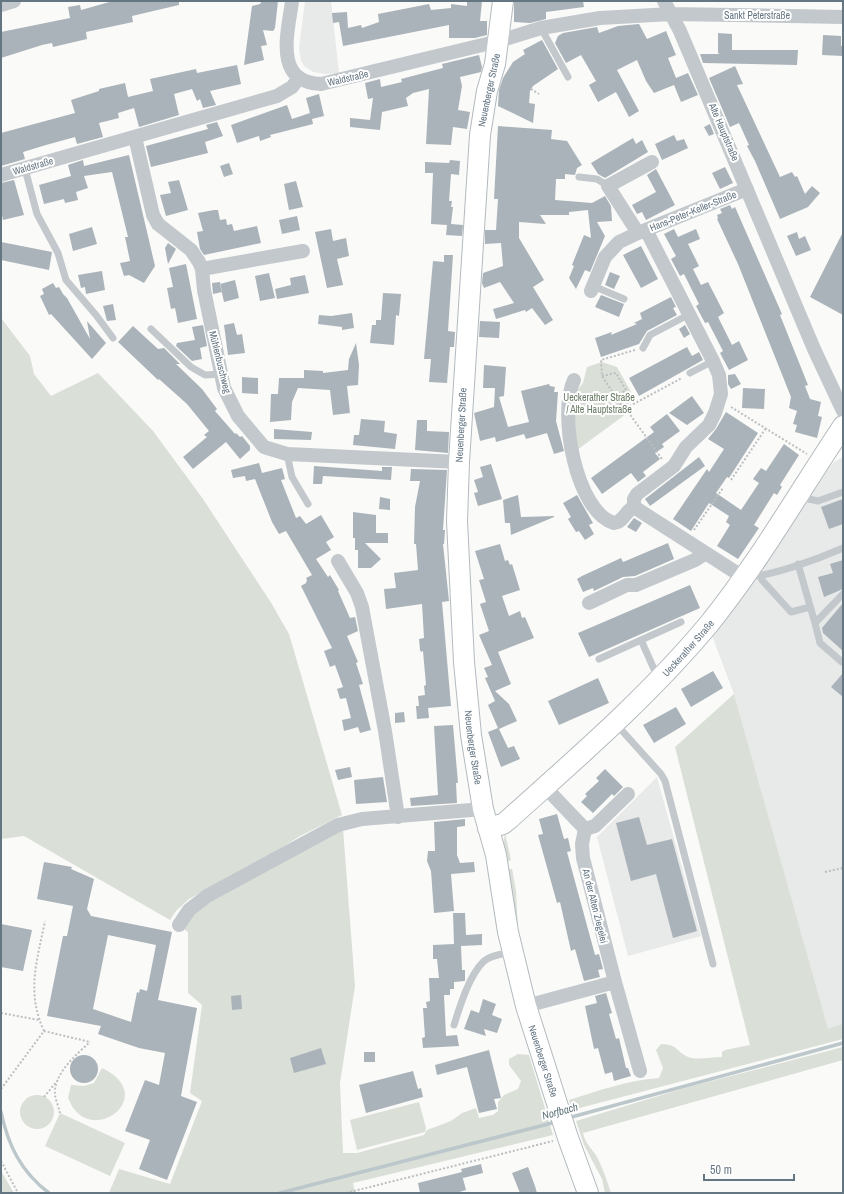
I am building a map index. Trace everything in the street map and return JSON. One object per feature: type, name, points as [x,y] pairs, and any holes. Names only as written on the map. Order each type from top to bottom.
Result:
[{"type":"street","points":[[1,5],[14,1]]},
{"type":"street","points":[[292,1],[286,51],[289,65],[299,78]]},
{"type":"street","name":"Neuenberger Straße","points":[[503,1],[499,41],[484,104],[480,135],[459,462],[458,547],[464,662],[471,735],[483,809],[496,855],[512,952],[526,1006],[558,1103],[567,1136],[588,1193]]},
{"type":"street","name":"Alte Hauptstraße","points":[[664,1],[680,31],[814,349],[843,411]]},
{"type":"street","points":[[499,41],[541,28],[600,18],[671,14]]},
{"type":"street","name":"Sankt Peterstraße","points":[[671,14],[843,17]]},
{"type":"street","name":"Waldstraße","points":[[1,175],[277,96],[292,87],[299,78],[308,82],[321,84],[499,41]]},
{"type":"street","points":[[135,136],[155,220],[191,250],[202,270],[303,251]]},
{"type":"street","points":[[608,186],[652,162]]},
{"type":"street","name":"Hans-Peter-Keller-Straße","points":[[608,186],[642,232]]},
{"type":"street","name":"Hans-Peter-Keller-Straße","points":[[592,288],[609,251],[619,242],[747,189]]},
{"type":"street","points":[[634,507],[634,499],[637,494],[670,470],[686,447],[709,425],[719,401],[720,381],[713,361],[642,232]]},
{"type":"street","name":"Mühlenbuschweg","points":[[202,270],[204,290],[224,388],[236,412],[256,439],[264,447],[287,454],[459,462]]},
{"type":"street","points":[[574,380],[568,397],[568,421],[573,457],[581,482],[593,506],[611,522],[618,523],[628,510],[634,507]]},
{"type":"street","name":"Ueckerather Straße","points":[[488,828],[503,824],[508,820],[659,680],[752,579],[797,496],[843,426]]},
{"type":"street","points":[[634,507],[706,553],[752,579]]},
{"type":"street","points":[[589,603],[627,585],[636,586],[695,560],[706,553]]},
{"type":"street","points":[[338,561],[357,592],[362,606],[385,731],[398,817]]},
{"type":"street","points":[[545,787],[585,829],[595,826],[628,794]]},
{"type":"street","points":[[179,925],[189,910],[207,896],[338,825],[362,819],[483,809]]},
{"type":"street","name":"An der Alten Ziegelei","points":[[585,829],[582,851],[614,982],[640,1071]]},
{"type":"street","points":[[526,1006],[614,982]]},
{"type":"lane","points":[[541,28],[568,77]]},
{"type":"lane","points":[[25,169],[36,214],[58,253],[66,280],[96,315],[113,338]]},
{"type":"lane","points":[[579,177],[597,179],[608,186]]},
{"type":"lane","points":[[592,288],[624,299]]},
{"type":"lane","points":[[643,348],[650,334],[688,315]]},
{"type":"lane","points":[[151,329],[191,367],[205,375],[221,374]]},
{"type":"lane","points":[[690,373],[713,361]]},
{"type":"lane","points":[[287,454],[292,477],[308,504]]},
{"type":"lane","points":[[797,496],[818,501],[843,492]]},
{"type":"lane","points":[[810,607],[791,612],[752,579],[843,548]]},
{"type":"lane","points":[[798,564],[820,643],[842,662]]},
{"type":"lane","points":[[815,623],[843,594]]},
{"type":"lane","points":[[599,659],[681,622]]},
{"type":"lane","points":[[641,640],[659,680]]},
{"type":"lane","points":[[614,722],[661,774],[665,781],[712,964]]},
{"type":"lane","points":[[454,1025],[460,1006],[475,974],[483,962],[491,957],[512,952]]},
{"type":"path","points":[[532,89],[540,94]]},
{"type":"path","points":[[643,348],[602,360],[602,376],[670,470]]},
{"type":"path","points":[[602,376],[616,373],[626,390],[616,397]]},
{"type":"path","points":[[626,409],[690,373]]},
{"type":"path","points":[[719,401],[766,428],[819,462]]},
{"type":"path","points":[[731,480],[766,428]]},
{"type":"path","points":[[687,541],[723,488]]},
{"type":"path","points":[[825,872],[843,868]]},
{"type":"path","points":[[44,1031],[35,1007],[33,981],[45,921]]},
{"type":"path","points":[[1,1013],[39,1020]]},
{"type":"path","points":[[44,1031],[90,1042],[74,1058],[44,1097]]},
{"type":"path","points":[[1,1089],[44,1031]]},
{"type":"path","points":[[58,1079],[55,1094],[60,1113]]},
{"type":"path","points":[[346,1193],[567,1136]]},
{"type":"path","points":[[1,1161],[18,1193]]},
{"type":"shaded area","points":[[305,1],[331,1],[339,73],[326,74],[313,72],[304,66],[301,60],[299,48]]},
{"type":"shaded area","points":[[843,457],[843,1038],[831,1041],[734,694],[711,633],[745,590],[829,468],[834,462]]},
{"type":"shaded area","points":[[657,777],[701,936],[628,956],[597,837]]},
{"type":"green space","points":[[1,318],[30,356],[34,374],[51,396],[98,373],[153,431],[203,499],[270,601],[289,634],[342,815],[300,836],[272,854],[189,899],[176,911],[170,920],[24,836],[1,839]]},
{"type":"green space","name":"Ueckerather Straße / Alte Hauptstraße","points":[[602,362],[617,367],[635,399],[623,407],[626,414],[577,450],[573,395],[583,383],[587,367]]},
{"type":"green space","points":[[734,694],[828,1029],[843,1024],[843,1039],[572,1110],[569,1100],[625,1083],[659,1078],[663,1068],[656,1050],[661,1044],[673,1046],[682,1054],[698,1059],[722,1057],[722,1052],[725,1050],[750,1045],[675,747]]},
{"type":"green space","points":[[343,829],[355,986],[340,1083],[343,1153],[357,1153],[424,1135],[427,1130],[451,1121],[462,1113],[476,1108],[479,1118],[493,1115],[498,1111],[498,1102],[504,1095],[518,1089],[521,1081],[509,1065],[509,1059],[518,1054],[529,1055],[553,1135],[353,1183],[355,1193],[109,1193],[119,1169],[170,1184],[202,1101],[190,1093],[202,1005],[188,993],[188,932],[185,930],[186,921],[194,911]]},
{"type":"green space","points":[[505,833],[511,860],[506,862],[503,845]]},
{"type":"green space","points":[[507,869],[512,869],[516,891],[518,932],[532,992],[528,993],[514,936],[511,891]]},
{"type":"green space","points":[[843,1047],[843,1060],[583,1133],[587,1143],[597,1157],[605,1175],[611,1193],[605,1193],[602,1179],[584,1145],[576,1121],[688,1087]]},
{"type":"green space","points":[[102,1068],[118,1079],[124,1090],[124,1101],[118,1111],[108,1117],[97,1120],[85,1118],[73,1108],[68,1098],[71,1085],[84,1086],[94,1083]]},
{"type":"green space","points":[[37,1095],[49,1100],[54,1112],[49,1124],[37,1129],[25,1124],[20,1112],[25,1100]]},
{"type":"green space","points":[[419,1102],[426,1128],[425,1132],[357,1150],[350,1120]]},
{"type":"green space","points":[[60,1113],[125,1143],[110,1176],[45,1146]]},
{"type":"green space","points":[[1,1171],[14,1193],[1,1193]]},
{"type":"building","points":[[113,1],[179,1],[179,5],[132,16],[133,22],[86,32],[87,39],[53,47],[52,43],[42,45],[1,58],[1,32],[70,18],[68,7],[80,5],[81,10]]},
{"type":"building","points":[[262,1],[278,1],[275,28],[273,31],[263,30],[267,45],[261,46],[264,60],[244,65],[252,6],[260,4]]},
{"type":"building","points":[[467,1],[482,1],[480,21],[487,21],[487,35],[475,38],[449,38],[449,25],[343,46],[339,22],[333,23],[332,13],[347,12],[348,28],[361,25],[362,28],[379,22],[378,14],[429,4],[431,10],[451,8],[451,4],[467,6]]},
{"type":"building","points":[[514,1],[583,1],[584,7],[546,12],[546,19],[530,23],[514,22]]},
{"type":"building","points":[[639,24],[647,39],[666,31],[676,55],[668,58],[676,78],[688,73],[698,95],[681,102],[674,85],[654,93],[646,81],[637,60],[617,70],[639,111],[629,117],[616,92],[598,102],[589,85],[596,81],[581,55],[566,63],[555,43],[558,36],[563,33],[597,27],[599,33],[618,26]]},
{"type":"building","points":[[718,33],[732,34],[732,50],[798,50],[797,65],[703,63],[700,54],[720,54],[718,53]]},
{"type":"building","points":[[823,35],[841,36],[843,56],[822,55]]},
{"type":"building","points":[[542,40],[558,69],[533,86],[530,91],[529,103],[535,104],[533,123],[498,106],[499,90],[503,78],[513,62],[525,54],[523,50]]},
{"type":"building","points":[[479,55],[482,67],[481,72],[460,77],[462,86],[458,110],[470,112],[467,129],[453,127],[451,145],[426,144],[429,89],[413,93],[406,98],[408,106],[382,112],[380,130],[350,127],[350,118],[370,120],[373,98],[368,99],[365,83],[380,79],[381,87],[402,82],[401,79],[443,68],[442,64]]},
{"type":"building","points":[[237,65],[241,84],[210,91],[216,105],[203,108],[200,99],[197,101],[192,89],[174,94],[179,115],[139,127],[134,108],[118,113],[119,118],[99,123],[103,137],[77,144],[75,137],[46,145],[23,152],[25,159],[1,166],[1,133],[75,113],[71,100],[99,91],[99,89],[125,83],[128,97],[153,91],[150,79],[196,69],[197,73]]},
{"type":"building","points":[[735,66],[743,84],[737,85],[780,177],[792,172],[795,177],[797,176],[805,194],[812,186],[820,193],[808,207],[780,219],[747,146],[749,145],[739,123],[730,127],[709,78]]},
{"type":"building","points":[[319,94],[324,116],[312,119],[313,124],[270,135],[271,137],[260,141],[259,136],[237,143],[231,125],[287,105],[292,119],[310,113],[306,98]]},
{"type":"building","points":[[217,122],[223,136],[205,142],[208,153],[151,167],[146,146],[208,129],[206,125]]},
{"type":"building","points":[[710,124],[714,134],[709,136],[704,127]]},
{"type":"building","points":[[498,126],[552,130],[551,139],[567,141],[582,165],[577,168],[575,175],[565,174],[565,179],[556,179],[555,200],[592,203],[605,196],[611,206],[612,221],[597,222],[605,236],[590,272],[585,270],[576,289],[569,278],[574,266],[572,265],[584,235],[591,238],[588,210],[569,212],[569,215],[540,215],[546,224],[519,222],[519,238],[544,280],[533,287],[553,320],[545,325],[532,308],[526,312],[525,310],[496,319],[493,309],[514,303],[500,282],[484,288],[482,283],[483,273],[503,266],[501,243],[485,244],[485,230],[496,230],[498,199],[494,199]]},
{"type":"building","points":[[674,135],[677,141],[684,139],[688,148],[662,160],[655,144]]},
{"type":"building","points":[[633,138],[636,144],[642,140],[648,152],[605,178],[598,174],[591,163]]},
{"type":"building","points":[[129,155],[155,266],[144,283],[129,275],[124,276],[120,263],[130,261],[125,237],[128,237],[112,172],[84,176],[88,188],[76,192],[78,200],[65,203],[64,199],[44,204],[39,185],[71,176],[68,165],[83,160],[84,166]]},
{"type":"building","points":[[450,160],[460,161],[459,175],[451,174],[449,201],[452,201],[451,207],[453,207],[451,224],[463,225],[462,236],[446,235],[447,225],[431,224],[433,173],[425,173],[425,162],[449,163]]},
{"type":"building","points":[[229,163],[233,174],[224,177],[220,166]]},
{"type":"building","points":[[725,167],[733,183],[720,189],[712,173]]},
{"type":"building","points":[[656,169],[675,205],[646,220],[642,212],[637,214],[632,205],[656,192],[647,175]]},
{"type":"building","points":[[14,180],[24,215],[3,220],[1,211],[1,183]]},
{"type":"building","points":[[179,180],[188,210],[166,216],[160,195],[171,193],[168,182]]},
{"type":"building","points":[[296,181],[303,207],[289,210],[284,184]]},
{"type":"building","points":[[730,205],[732,209],[735,207],[782,314],[780,315],[808,385],[805,386],[810,399],[821,402],[818,416],[822,417],[817,438],[795,432],[797,425],[793,424],[797,411],[789,408],[791,397],[738,264],[717,219],[717,215],[722,213],[720,209]]},
{"type":"building","points":[[218,210],[220,220],[226,219],[227,225],[232,224],[234,231],[257,226],[261,243],[204,255],[200,249],[197,232],[203,231],[198,213]]},
{"type":"building","points":[[297,216],[300,230],[282,234],[279,220]]},
{"type":"building","points":[[92,227],[97,244],[73,251],[69,234]]},
{"type":"building","points":[[331,229],[333,241],[346,238],[349,256],[337,259],[343,285],[327,288],[315,232]]},
{"type":"building","points":[[674,229],[678,237],[696,229],[700,239],[688,244],[699,266],[693,269],[701,285],[708,282],[724,313],[718,317],[732,345],[739,341],[748,360],[729,370],[720,353],[723,351],[708,322],[705,323],[696,306],[699,304],[684,274],[680,276],[671,259],[676,256],[664,234]]},
{"type":"building","points":[[797,232],[799,239],[805,236],[811,250],[796,256],[787,236]]},
{"type":"building","points":[[843,232],[843,315],[810,297]]},
{"type":"building","points":[[1,242],[52,252],[49,270],[1,260]]},
{"type":"building","points":[[168,243],[176,249],[168,264],[165,248]]},
{"type":"building","points":[[641,246],[658,279],[641,288],[623,255]]},
{"type":"building","points":[[444,255],[453,255],[448,331],[455,332],[454,347],[450,347],[447,383],[429,382],[431,359],[424,359],[433,261],[444,262]]},
{"type":"building","points":[[186,264],[197,319],[178,323],[175,308],[171,309],[167,288],[173,287],[169,268]]},
{"type":"building","points":[[102,271],[105,290],[86,294],[85,287],[81,288],[78,275]]},
{"type":"building","points":[[610,272],[620,276],[614,289],[605,285]]},
{"type":"building","points":[[269,273],[275,298],[260,301],[255,276]]},
{"type":"building","points":[[305,275],[309,293],[277,299],[275,289],[291,285],[290,278]]},
{"type":"building","points":[[235,280],[239,298],[224,302],[220,284]]},
{"type":"building","points":[[220,282],[222,292],[213,294],[212,283]]},
{"type":"building","points":[[53,283],[56,288],[59,287],[67,298],[90,339],[87,321],[106,343],[92,359],[51,314],[49,315],[40,296],[44,294],[42,289]]},
{"type":"building","points":[[383,293],[401,294],[399,316],[396,315],[394,345],[370,343],[372,325],[376,325],[376,320],[381,320]]},
{"type":"building","points":[[601,295],[624,304],[619,317],[595,307]]},
{"type":"building","points":[[671,297],[676,307],[673,308],[677,315],[647,331],[639,344],[601,357],[595,338],[612,332],[611,335],[637,324],[634,323],[642,319],[640,313]]},
{"type":"building","points":[[113,304],[116,320],[107,321],[103,306]]},
{"type":"building","points":[[352,313],[354,328],[342,330],[342,327],[318,324],[319,315],[331,316]]},
{"type":"building","points":[[480,321],[500,322],[499,338],[479,337]]},
{"type":"building","points":[[234,323],[237,335],[242,334],[245,353],[228,355],[224,325]]},
{"type":"building","points":[[203,325],[207,346],[200,348],[202,359],[192,361],[176,346],[177,343],[195,340],[192,327]]},
{"type":"building","points":[[685,325],[690,334],[684,338],[679,329]]},
{"type":"building","points":[[133,326],[158,349],[164,348],[180,364],[176,364],[202,389],[217,409],[215,411],[235,434],[236,433],[240,437],[242,436],[250,446],[250,450],[240,459],[226,442],[193,469],[183,457],[207,437],[204,435],[209,431],[187,404],[159,379],[158,380],[118,342]]},
{"type":"building","points":[[356,343],[359,365],[358,385],[347,386],[350,413],[333,415],[330,390],[298,388],[292,402],[291,420],[270,422],[271,394],[278,394],[279,378],[304,378],[304,370],[323,371],[323,373],[348,370],[349,359]]},
{"type":"building","points":[[687,347],[692,356],[699,352],[703,360],[639,396],[629,378]]},
{"type":"building","points":[[484,365],[506,367],[504,396],[499,397],[508,427],[529,422],[521,391],[549,384],[550,386],[555,387],[554,392],[558,392],[556,421],[564,451],[554,454],[547,433],[526,439],[524,434],[496,442],[495,437],[480,441],[474,413],[494,407],[495,388],[483,388]]},
{"type":"building","points":[[735,374],[741,384],[731,389],[728,384],[728,375]]},
{"type":"building","points":[[242,377],[258,378],[258,394],[242,393]]},
{"type":"building","points":[[743,388],[765,389],[764,409],[742,408]]},
{"type":"building","points":[[692,396],[704,413],[687,425],[669,413]]},
{"type":"building","points":[[726,412],[758,433],[729,478],[727,477],[716,493],[741,510],[759,483],[753,479],[761,468],[766,471],[784,444],[799,455],[780,485],[782,487],[777,495],[774,493],[754,525],[759,528],[738,559],[717,546],[730,525],[726,522],[729,516],[709,503],[691,531],[673,519],[707,469],[709,472],[724,449],[708,439]]},
{"type":"building","points":[[667,414],[680,431],[662,444],[664,447],[655,453],[660,459],[643,472],[646,476],[638,482],[631,473],[602,494],[591,478],[654,432],[650,427]]},
{"type":"building","points":[[361,419],[385,421],[384,432],[397,434],[395,449],[353,445],[354,435],[359,435]]},
{"type":"building","points":[[417,420],[427,420],[427,431],[449,432],[448,453],[415,450]]},
{"type":"building","points":[[274,429],[312,432],[311,440],[274,439]]},
{"type":"building","points":[[699,457],[705,466],[650,506],[645,499]]},
{"type":"building","points":[[259,463],[262,473],[282,468],[285,479],[281,480],[296,518],[300,516],[306,524],[321,515],[334,537],[326,542],[331,550],[316,559],[328,577],[330,575],[339,590],[338,591],[350,618],[355,617],[358,631],[347,636],[358,662],[356,663],[363,684],[359,685],[371,730],[360,733],[358,727],[344,731],[342,720],[351,718],[346,698],[340,699],[337,689],[343,687],[335,665],[330,667],[324,651],[332,648],[301,586],[306,583],[306,578],[312,575],[286,531],[279,534],[272,522],[255,479],[246,481],[245,476],[233,478],[231,470]]},
{"type":"building","points":[[491,464],[502,499],[478,506],[474,493],[478,492],[474,480],[483,477],[480,467]]},
{"type":"building","points":[[314,466],[382,471],[382,467],[392,467],[391,480],[323,476],[322,484],[313,484]]},
{"type":"building","points":[[411,469],[447,470],[443,530],[445,530],[443,544],[449,601],[442,602],[451,706],[428,708],[429,718],[417,719],[416,706],[419,706],[418,696],[425,695],[424,686],[426,685],[423,651],[421,652],[420,650],[419,639],[424,638],[422,604],[386,609],[384,589],[396,588],[394,573],[418,570],[416,544],[414,544],[415,507],[420,481],[410,481]]},
{"type":"building","points":[[518,495],[521,517],[554,517],[511,535],[510,523],[505,523],[503,500]]},
{"type":"building","points":[[577,495],[593,523],[589,525],[594,534],[585,540],[579,531],[576,532],[568,519],[571,517],[563,503]]},
{"type":"building","points":[[380,497],[390,499],[390,510],[379,509]]},
{"type":"building","points":[[843,499],[843,524],[829,529],[821,507]]},
{"type":"building","points":[[353,512],[376,515],[376,533],[388,533],[388,543],[365,543],[381,559],[371,568],[358,568],[358,550],[355,550],[355,538],[353,538]]},
{"type":"building","points":[[634,518],[642,523],[636,532],[627,527]]},
{"type":"building","points":[[668,543],[674,559],[635,576],[623,577],[594,591],[593,588],[583,592],[577,579],[582,576],[621,558],[623,562]]},
{"type":"building","points":[[500,544],[505,561],[508,560],[510,565],[512,564],[520,590],[502,596],[509,616],[520,611],[522,618],[525,617],[534,638],[498,652],[511,684],[495,691],[509,704],[517,721],[499,729],[508,748],[514,746],[520,759],[501,767],[488,732],[498,728],[488,705],[495,701],[485,678],[488,677],[484,668],[492,665],[479,635],[489,631],[480,604],[486,602],[479,580],[484,579],[475,551]]},
{"type":"building","points":[[843,560],[843,589],[824,597],[818,577],[833,573],[830,564]]},
{"type":"building","points":[[690,585],[700,608],[589,657],[578,633]]},
{"type":"building","points":[[843,603],[843,651],[823,633],[822,628]]},
{"type":"building","points":[[713,671],[723,688],[691,707],[681,689]]},
{"type":"building","points":[[843,673],[843,697],[831,687]]},
{"type":"building","points":[[598,678],[609,703],[559,725],[548,701]]},
{"type":"building","points":[[676,707],[686,724],[654,743],[643,725]]},
{"type":"building","points":[[404,712],[405,722],[395,723],[395,713]]},
{"type":"building","points":[[453,725],[458,783],[456,783],[457,803],[411,806],[410,798],[438,795],[434,726]]},
{"type":"building","points":[[350,767],[352,777],[338,780],[335,770]]},
{"type":"building","points":[[605,769],[623,787],[614,796],[612,794],[593,813],[581,802],[587,796],[585,794],[599,781],[596,778]]},
{"type":"building","points":[[383,777],[387,802],[356,804],[354,780]]},
{"type":"building","points":[[557,814],[564,839],[568,838],[571,851],[567,852],[595,955],[599,954],[603,969],[598,970],[600,977],[584,981],[575,949],[571,951],[560,902],[557,903],[538,835],[543,834],[539,819]]},
{"type":"building","points":[[639,817],[647,845],[672,839],[697,931],[673,938],[656,874],[631,881],[616,823]]},
{"type":"building","points":[[465,819],[465,826],[457,827],[457,855],[460,863],[474,862],[475,872],[451,874],[454,911],[434,913],[431,871],[427,861],[428,851],[435,851],[434,822]]},
{"type":"building","points":[[44,862],[72,867],[71,869],[94,879],[87,909],[91,916],[172,932],[158,1000],[197,1008],[181,1096],[197,1102],[167,1180],[139,1169],[150,1140],[125,1131],[145,1080],[159,1085],[165,1053],[139,1048],[98,1034],[101,1026],[47,1016],[63,936],[67,936],[73,906],[37,899]],"holes":[[[108,935],[156,945],[147,991],[140,989],[139,993],[137,992],[131,1022],[93,1009]]]},
{"type":"building","points":[[453,913],[465,913],[466,935],[482,934],[482,945],[461,946],[462,970],[465,970],[465,981],[454,982],[454,989],[450,989],[450,995],[444,995],[446,1036],[457,1035],[459,1046],[423,1048],[422,1038],[425,1037],[423,1008],[427,1008],[426,1002],[430,1001],[429,978],[439,978],[437,959],[433,959],[433,945],[454,944]]},
{"type":"building","points":[[1,924],[32,930],[23,971],[1,967]]},
{"type":"building","points":[[606,993],[612,1013],[609,1014],[616,1039],[619,1038],[626,1068],[628,1068],[631,1076],[614,1081],[612,1072],[605,1074],[598,1048],[594,1049],[585,1006],[597,1003],[595,996]]},
{"type":"building","points":[[241,995],[242,1009],[232,1010],[231,996]]},
{"type":"building","points":[[483,999],[496,1004],[492,1015],[502,1019],[497,1033],[484,1029],[486,1036],[464,1029],[471,1010],[479,1013]]},
{"type":"building","points":[[321,1048],[326,1064],[294,1073],[290,1058]]},
{"type":"building","points":[[489,1050],[501,1098],[494,1099],[497,1109],[479,1113],[467,1067],[437,1075],[435,1065]]},
{"type":"building","points":[[364,1052],[375,1052],[375,1062],[364,1062]]},
{"type":"building","points":[[84,1055],[94,1059],[98,1069],[94,1079],[84,1083],[74,1079],[70,1069],[74,1059]]},
{"type":"building","points":[[413,1071],[418,1089],[421,1088],[423,1097],[366,1113],[359,1085]]},
{"type":"building","points":[[481,1164],[483,1173],[463,1178],[462,1175],[466,1190],[456,1193],[420,1193],[418,1183],[462,1172],[461,1169]]},
{"type":"building","points":[[528,1167],[537,1193],[520,1193],[512,1173]]},
{"type":"waterway","name":"Norfbach","points":[[568,1118],[843,1043]]},
{"type":"waterway","points":[[1,1112],[8,1136],[17,1157],[23,1167],[39,1185],[49,1193]]},
{"type":"waterway","name":"Norfbach","points":[[280,1193],[556,1122]]}]
